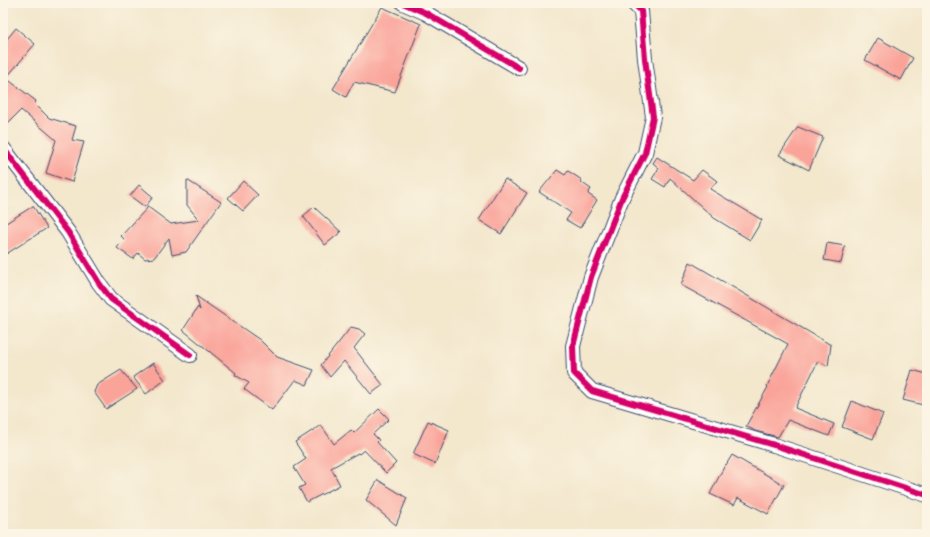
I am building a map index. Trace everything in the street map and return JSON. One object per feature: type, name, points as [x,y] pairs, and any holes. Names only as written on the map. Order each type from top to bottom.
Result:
[{"type":"street","points":[[403,3],[426,13],[519,68]]},
{"type":"street","points":[[633,3],[641,11],[652,116],[645,153],[622,198],[591,277],[573,346],[574,373],[592,391],[774,445],[927,495]]},
{"type":"street","points":[[3,148],[68,232],[99,283],[111,299],[190,355]]},
{"type":"building","points":[[382,7],[421,24],[395,92],[354,82],[346,97],[333,89]]},
{"type":"building","points":[[16,28],[35,44],[6,78],[36,101],[35,104],[49,118],[76,126],[72,140],[84,142],[72,182],[46,173],[56,140],[21,110],[3,128],[3,44]]},
{"type":"building","points":[[878,38],[913,58],[901,80],[865,60]]},
{"type":"building","points":[[798,127],[823,137],[809,170],[779,155]]},
{"type":"building","points":[[657,157],[693,180],[702,170],[717,181],[710,189],[762,220],[750,240],[714,218],[670,178],[665,187],[652,179],[659,168],[653,163]]},
{"type":"building","points":[[557,170],[565,175],[568,171],[582,180],[581,182],[591,189],[588,194],[597,200],[580,228],[566,220],[571,213],[539,192]]},
{"type":"building","points":[[505,179],[527,193],[501,234],[479,220]]},
{"type":"building","points":[[187,180],[221,202],[186,252],[172,255],[169,238],[154,258],[145,259],[138,253],[133,259],[117,248],[124,239],[121,236],[148,207],[171,224],[199,220],[187,205]]},
{"type":"building","points":[[243,181],[258,195],[243,211],[228,198]]},
{"type":"building","points":[[139,185],[153,197],[145,207],[130,196]]},
{"type":"building","points":[[33,206],[47,228],[3,256],[3,225]]},
{"type":"building","points":[[314,207],[341,232],[325,245],[303,216]]},
{"type":"building","points":[[827,243],[845,246],[841,263],[824,260]]},
{"type":"building","points":[[690,262],[831,345],[828,366],[818,361],[795,408],[834,424],[829,436],[788,420],[778,437],[755,431],[746,426],[768,387],[767,386],[788,344],[681,285]]},
{"type":"building","points":[[196,296],[260,340],[277,357],[314,370],[307,385],[295,380],[272,410],[244,389],[249,383],[235,375],[236,373],[183,330],[198,307],[200,310]]},
{"type":"building","points":[[351,327],[359,329],[365,334],[354,348],[383,385],[371,394],[344,361],[330,377],[321,365]]},
{"type":"building","points":[[153,363],[165,380],[146,394],[133,377]]},
{"type":"building","points":[[121,370],[137,389],[106,409],[94,392],[97,385]]},
{"type":"building","points":[[912,370],[927,374],[927,406],[903,400]]},
{"type":"building","points":[[852,401],[883,414],[873,439],[842,427]]},
{"type":"building","points":[[379,409],[389,419],[373,434],[379,440],[377,442],[396,463],[386,473],[364,450],[331,468],[340,485],[307,502],[299,488],[305,485],[294,467],[306,459],[295,442],[321,425],[334,444],[351,430],[354,433]]},
{"type":"building","points":[[428,421],[449,430],[435,464],[413,454]]},
{"type":"building","points":[[732,455],[784,485],[768,514],[738,498],[734,505],[710,494]]},
{"type":"building","points":[[378,480],[407,498],[396,525],[366,500]]},
{"type":"cycle path","points":[[403,3],[426,13],[519,68]]},
{"type":"cycle path","points":[[633,3],[641,11],[645,59],[653,117],[645,153],[622,198],[591,277],[573,346],[574,373],[592,391],[774,445],[927,495]]},
{"type":"cycle path","points":[[3,148],[68,232],[99,283],[111,299],[190,355]]}]
